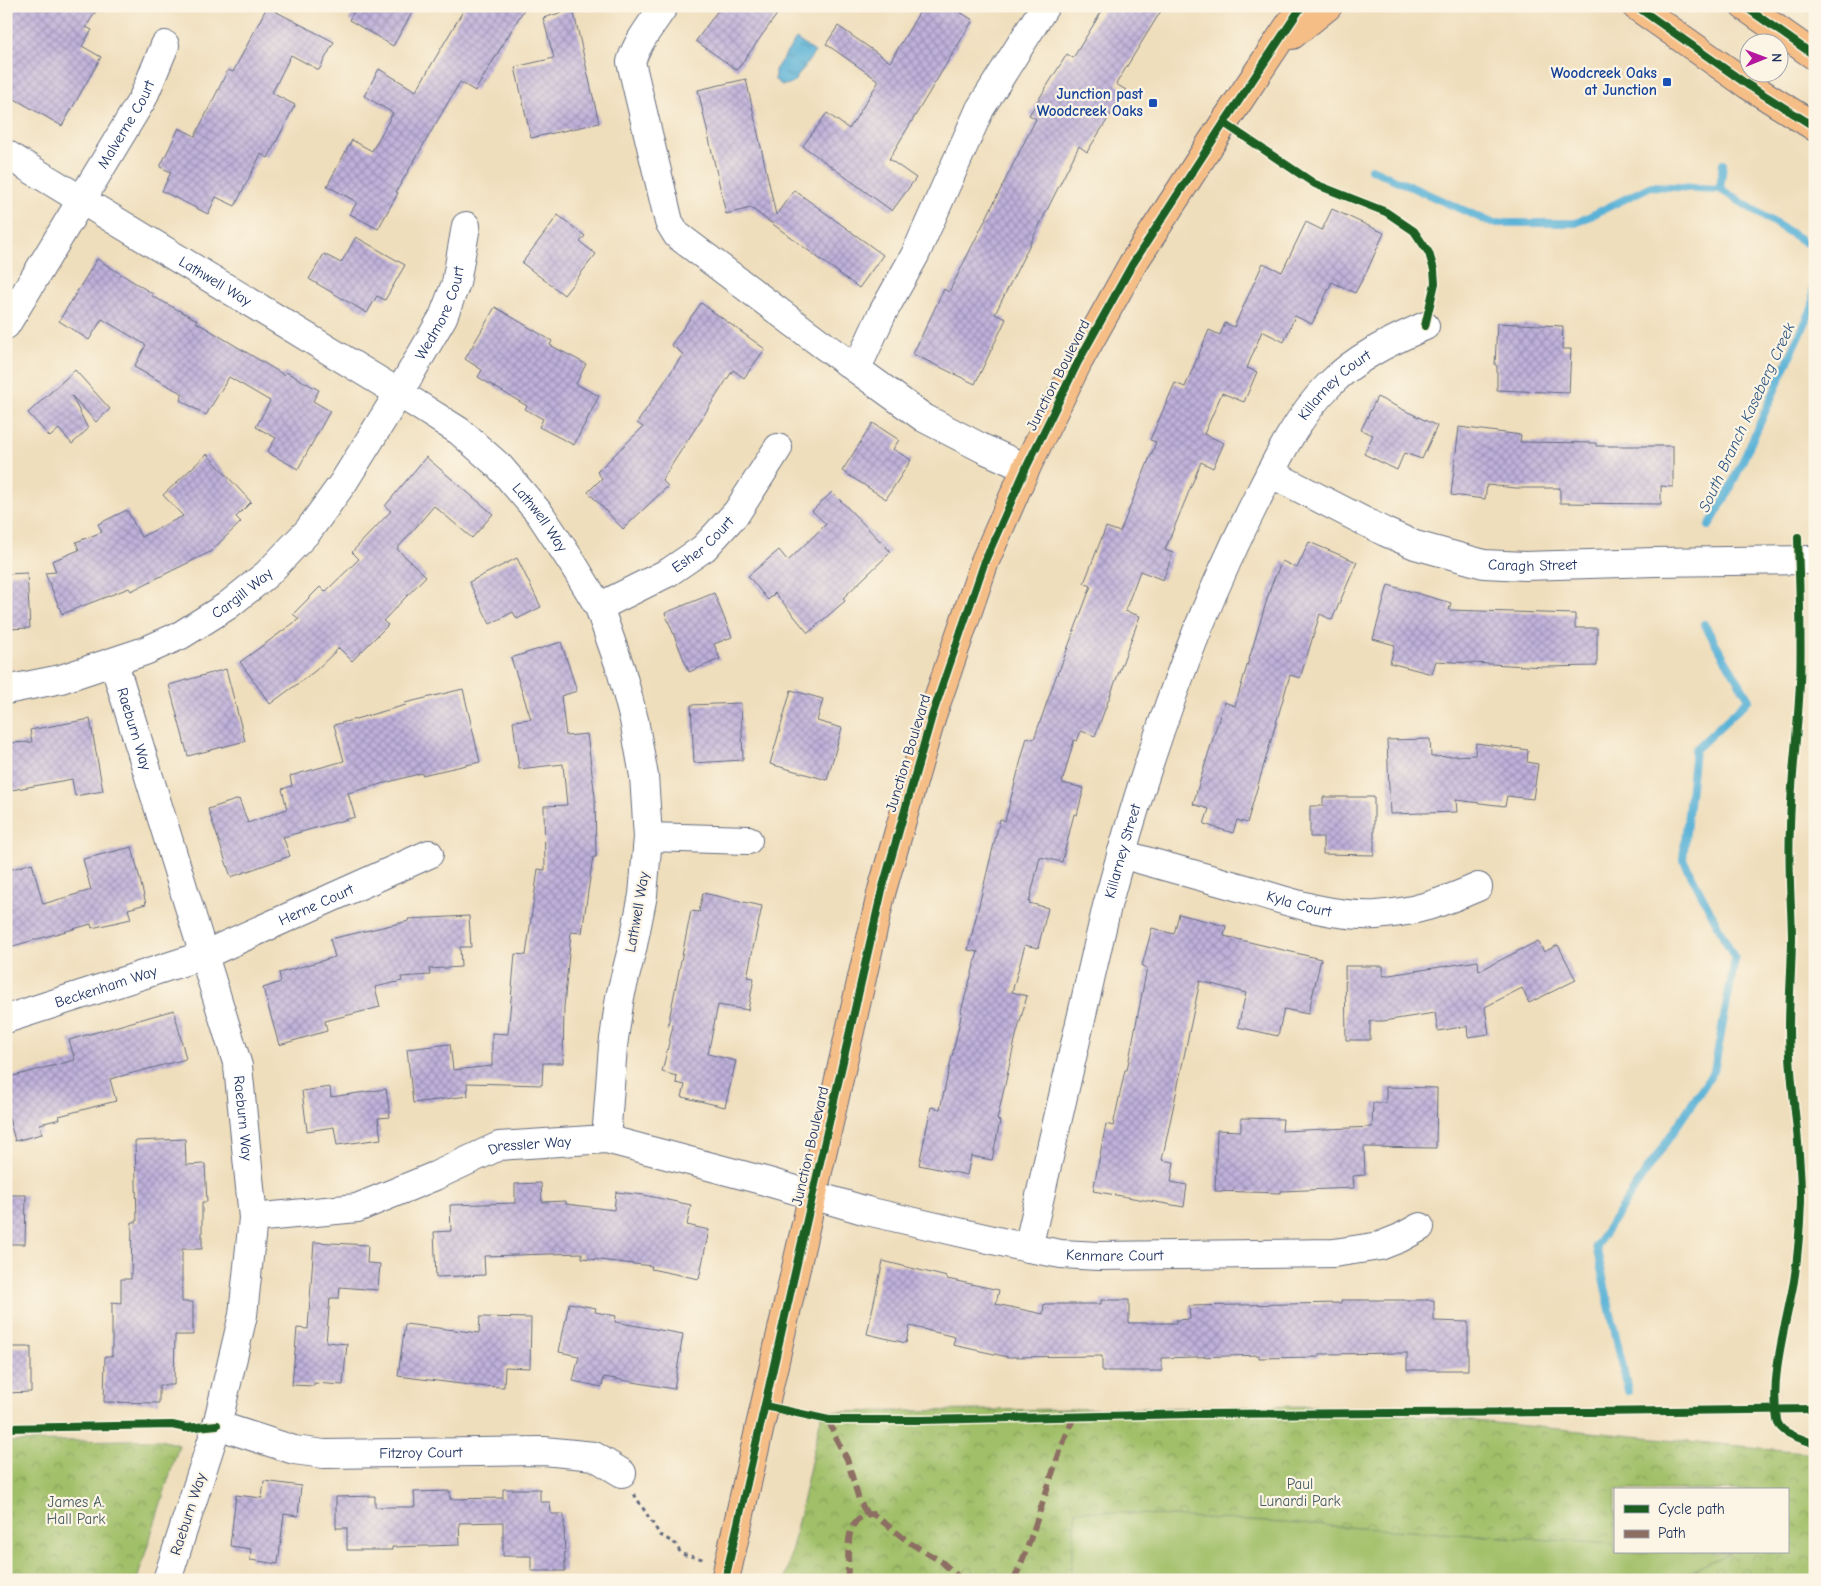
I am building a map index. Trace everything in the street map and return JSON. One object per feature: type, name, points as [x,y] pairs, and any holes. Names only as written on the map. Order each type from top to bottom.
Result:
[{"type":"main road","points":[[1271,52],[1284,6]]},
{"type":"main road","name":"Junction Boulevard","points":[[727,1572],[882,890],[930,725],[985,561],[1026,468],[1078,362],[1132,265],[1302,6]]},
{"type":"main road","points":[[1271,52],[1328,6]]},
{"type":"main road","points":[[1636,6],[1748,85],[1815,127]]},
{"type":"main road","points":[[1744,6],[1815,56]]},
{"type":"street","points":[[856,368],[882,314],[915,255],[980,109],[1045,6]]},
{"type":"street","points":[[657,9],[631,62],[669,222],[677,235],[924,418],[1026,468]]},
{"type":"street","name":"Malverne Court","points":[[6,325],[143,98],[165,45]]},
{"type":"street","name":"Lathwell Way","points":[[6,154],[459,431],[500,467],[540,514],[573,564],[598,607],[621,670],[634,720],[644,776],[648,837],[643,895],[620,997],[613,1046],[606,1139]]},
{"type":"street","name":"Wedmore Court","points":[[399,393],[443,317],[456,283],[466,226]]},
{"type":"street","name":"Killarney Court","points":[[1270,473],[1292,433],[1329,385],[1348,368],[1371,353],[1425,326]]},
{"type":"street","name":"Cargill Way","points":[[6,690],[61,679],[145,652],[181,635],[227,606],[267,574],[308,531],[343,483],[399,393]]},
{"type":"street","name":"Esher Court","points":[[598,607],[669,572],[704,548],[737,512],[778,448]]},
{"type":"street","name":"Caragh Street","points":[[1270,473],[1385,532],[1415,545],[1484,564],[1525,566],[1815,560]]},
{"type":"street","name":"Killarney Street","points":[[1028,1248],[1107,906],[1154,747],[1222,572],[1270,473]]},
{"type":"street","name":"Raeburn Way","points":[[114,663],[238,1066],[253,1218],[243,1314],[217,1425],[167,1580]]},
{"type":"street","points":[[648,837],[748,840]]},
{"type":"street","name":"Herne Court","points":[[204,955],[429,854]]},
{"type":"street","name":"Kyla Court","points":[[1121,854],[1306,907],[1340,913],[1373,915],[1428,907],[1478,887]]},
{"type":"street","name":"Beckenham Way","points":[[6,1019],[204,955]]},
{"type":"street","name":"Dressler Way","points":[[253,1218],[357,1208],[435,1176],[499,1146],[606,1139],[813,1195]]},
{"type":"street","name":"Kenmare Court","points":[[813,1195],[860,1209],[1028,1248],[1061,1254],[1098,1256],[1334,1253],[1380,1246],[1420,1227]]},
{"type":"street","name":"Fitzroy Court","points":[[217,1425],[294,1450],[324,1454],[544,1451],[594,1456],[622,1473]]},
{"type":"path","points":[[622,1473],[652,1524],[660,1534],[676,1544],[681,1554],[727,1572]]},
{"type":"green space","name":"Paul Lunardi Park","points":[[1314,1406],[1815,1453],[1815,1580],[785,1580],[822,1412]]},
{"type":"green space","name":"James A. Hall Park","points":[[160,1440],[179,1445],[137,1580],[6,1580],[6,1442]]},
{"type":"green space","points":[[1076,1510],[1614,1544],[1614,1554],[1728,1554],[1671,1580],[1070,1580]]},
{"type":"water","points":[[796,39],[815,52],[792,84],[782,85],[775,80],[775,70]]},
{"type":"building","points":[[6,6],[99,6],[86,27],[92,30],[82,46],[101,57],[62,126],[6,94]]},
{"type":"building","points":[[357,6],[416,6],[393,46],[349,20]]},
{"type":"building","points":[[466,6],[526,6],[475,91],[460,82],[396,192],[398,193],[378,229],[350,214],[357,202],[327,186],[352,140],[372,151],[393,113],[364,96],[379,69],[416,91]]},
{"type":"building","points":[[721,6],[783,6],[737,70],[696,41]]},
{"type":"building","points":[[923,6],[950,6],[973,20],[889,159],[916,178],[892,211],[803,146],[827,113],[849,129],[879,81],[826,44],[838,26],[890,62]]},
{"type":"building","points":[[1105,6],[1164,6],[1116,84],[1126,90],[1087,152],[1079,146],[995,314],[1006,319],[975,384],[913,354],[944,289],[949,292],[1036,119],[1029,115],[1067,54],[1073,58]]},
{"type":"building","points":[[267,7],[334,42],[319,70],[291,55],[272,93],[295,105],[268,158],[261,154],[235,206],[216,197],[208,214],[162,191],[171,172],[160,167],[179,128],[195,136],[228,70],[233,72]]},
{"type":"building","points":[[573,9],[599,123],[531,138],[515,67],[554,58],[543,18]]},
{"type":"building","points":[[746,79],[776,215],[794,190],[883,255],[859,288],[751,208],[726,214],[698,90]]},
{"type":"building","points":[[1332,209],[1384,233],[1367,271],[1355,293],[1332,282],[1312,324],[1295,316],[1284,342],[1262,331],[1247,368],[1257,372],[1244,402],[1222,393],[1204,434],[1224,443],[1213,468],[1201,462],[1165,550],[1173,553],[1163,580],[1140,571],[1125,611],[1140,616],[1095,736],[1081,731],[1077,741],[1074,740],[1062,783],[1084,788],[1077,815],[1074,814],[1062,862],[1040,857],[1029,903],[1048,908],[1038,948],[1025,945],[1012,992],[1027,996],[997,1120],[1000,1121],[992,1160],[971,1156],[967,1175],[919,1165],[931,1107],[940,1109],[961,1011],[978,952],[968,950],[1000,819],[1005,821],[1027,737],[1034,739],[1091,586],[1084,583],[1106,527],[1120,532],[1156,442],[1150,440],[1175,383],[1185,387],[1209,330],[1220,335],[1225,323],[1234,327],[1263,263],[1282,272],[1306,222],[1322,230]]},
{"type":"building","points":[[558,215],[585,236],[580,242],[596,254],[564,295],[522,263]]},
{"type":"building","points":[[356,237],[405,265],[385,300],[377,296],[367,313],[309,279],[324,254],[341,263]]},
{"type":"building","points":[[97,259],[153,294],[152,296],[197,320],[196,322],[284,375],[286,372],[319,390],[313,401],[330,411],[298,469],[267,452],[276,438],[256,427],[270,401],[229,377],[206,415],[180,400],[183,394],[134,367],[146,345],[102,319],[89,340],[59,321]]},
{"type":"building","points":[[701,303],[765,349],[744,378],[733,370],[662,480],[668,486],[623,529],[588,492],[602,478],[597,472],[643,427],[637,423],[683,354],[671,345]]},
{"type":"building","points":[[495,307],[552,341],[550,345],[586,364],[576,384],[599,396],[574,445],[539,427],[543,419],[525,409],[527,406],[478,377],[482,370],[465,359]]},
{"type":"building","points":[[1497,323],[1563,326],[1562,349],[1571,349],[1569,393],[1497,390],[1497,366],[1495,365]]},
{"type":"building","points":[[75,370],[110,409],[96,422],[72,396],[88,429],[72,444],[59,429],[50,437],[28,413]]},
{"type":"building","points":[[1377,397],[1437,426],[1422,459],[1404,453],[1397,470],[1364,454],[1373,435],[1361,430]]},
{"type":"building","points":[[873,423],[899,440],[893,449],[911,460],[886,499],[842,471]]},
{"type":"building","points":[[1459,427],[1521,435],[1520,442],[1596,443],[1596,446],[1673,446],[1673,487],[1661,486],[1661,504],[1560,503],[1560,488],[1516,488],[1487,485],[1485,499],[1451,495]]},
{"type":"building","points":[[207,454],[251,502],[236,517],[241,522],[210,552],[131,591],[129,588],[62,614],[45,573],[56,572],[52,561],[79,550],[76,542],[102,532],[98,524],[127,510],[141,537],[183,516],[163,495]]},
{"type":"building","points":[[426,457],[493,514],[472,538],[434,506],[397,549],[426,576],[383,621],[388,625],[352,661],[339,648],[315,671],[270,704],[240,662],[299,619],[293,614],[320,587],[325,592],[359,559],[352,552],[391,511],[385,506]]},
{"type":"building","points":[[832,492],[891,552],[843,598],[845,601],[808,633],[775,593],[768,600],[748,576],[779,550],[788,561],[826,524],[812,511]]},
{"type":"building","points":[[1309,542],[1357,562],[1332,620],[1320,614],[1300,678],[1290,675],[1247,823],[1237,820],[1233,833],[1204,824],[1209,809],[1193,804],[1224,702],[1235,706],[1271,586],[1282,561],[1297,568]]},
{"type":"building","points":[[517,558],[541,607],[517,619],[513,612],[490,624],[469,582]]},
{"type":"building","points":[[27,573],[30,628],[6,629],[6,574]]},
{"type":"building","points":[[1388,585],[1451,603],[1449,610],[1575,614],[1575,628],[1597,628],[1597,666],[1544,667],[1436,661],[1432,674],[1390,663],[1395,645],[1373,639]]},
{"type":"building","points":[[714,593],[732,637],[714,644],[720,659],[689,672],[665,613]]},
{"type":"building","points":[[561,642],[577,691],[561,696],[566,736],[587,734],[595,797],[596,857],[593,857],[582,933],[571,932],[564,1007],[563,1063],[543,1063],[542,1085],[467,1083],[468,1096],[413,1103],[407,1049],[450,1044],[453,1070],[492,1066],[492,1033],[508,1034],[515,954],[526,955],[538,869],[545,870],[544,806],[567,805],[563,764],[519,769],[513,721],[531,719],[511,658]]},
{"type":"building","points":[[226,669],[245,741],[188,756],[169,685]]},
{"type":"building","points":[[463,689],[480,762],[422,775],[422,773],[348,793],[355,817],[283,837],[290,856],[231,877],[208,809],[239,799],[248,823],[287,809],[282,789],[292,786],[290,776],[344,761],[334,725],[406,705],[405,703]]},
{"type":"building","points":[[791,690],[823,699],[817,721],[842,728],[827,780],[770,764]]},
{"type":"building","points":[[741,703],[743,760],[694,763],[691,705]]},
{"type":"building","points":[[90,719],[103,791],[75,796],[72,779],[6,791],[6,743],[32,742],[30,730]]},
{"type":"building","points":[[1430,739],[1431,757],[1475,755],[1476,743],[1528,750],[1527,762],[1538,764],[1533,799],[1507,796],[1505,806],[1456,800],[1457,812],[1390,814],[1387,740]]},
{"type":"building","points":[[1323,797],[1374,797],[1374,855],[1323,854],[1323,837],[1310,837],[1310,806],[1323,806]]},
{"type":"building","points":[[132,847],[146,904],[128,909],[131,919],[92,928],[91,924],[6,948],[6,871],[32,863],[43,904],[91,890],[83,859]]},
{"type":"building","points":[[703,893],[762,906],[747,977],[754,978],[748,1010],[718,1005],[708,1054],[736,1061],[725,1107],[682,1097],[685,1085],[676,1083],[677,1076],[662,1072],[673,1026],[668,1025],[691,911],[699,912]]},
{"type":"building","points":[[1179,914],[1226,926],[1224,936],[1321,959],[1308,1014],[1284,1009],[1278,1036],[1238,1027],[1246,993],[1200,981],[1162,1160],[1174,1162],[1171,1182],[1187,1185],[1184,1207],[1093,1191],[1106,1124],[1113,1126],[1125,1070],[1127,1070],[1147,968],[1142,966],[1152,928],[1174,934]]},
{"type":"building","points":[[469,916],[471,947],[460,947],[461,967],[429,969],[430,975],[401,977],[402,981],[375,987],[380,1007],[325,1021],[327,1031],[279,1045],[263,988],[281,982],[279,973],[335,957],[330,939],[409,921],[408,919]]},
{"type":"building","points":[[1538,941],[1544,952],[1558,945],[1576,980],[1529,1003],[1522,988],[1485,1007],[1489,1034],[1468,1037],[1467,1026],[1438,1031],[1435,1013],[1383,1021],[1370,1021],[1370,1040],[1346,1040],[1345,966],[1383,966],[1383,976],[1478,961],[1479,971]]},
{"type":"building","points":[[174,1010],[186,1059],[110,1079],[116,1101],[59,1116],[60,1119],[40,1124],[42,1134],[15,1141],[6,1107],[6,1078],[75,1060],[69,1040]]},
{"type":"building","points":[[330,1087],[331,1097],[386,1089],[390,1117],[378,1118],[381,1139],[337,1145],[334,1127],[307,1131],[302,1091]]},
{"type":"building","points":[[1386,1087],[1437,1088],[1436,1148],[1364,1147],[1365,1175],[1353,1176],[1354,1188],[1281,1191],[1281,1193],[1215,1191],[1217,1130],[1241,1131],[1241,1118],[1283,1119],[1282,1131],[1372,1127],[1373,1103],[1386,1103]]},
{"type":"building","points":[[185,1139],[186,1165],[205,1164],[207,1202],[202,1202],[202,1249],[182,1249],[182,1302],[193,1302],[193,1335],[175,1335],[174,1385],[159,1385],[159,1403],[104,1402],[105,1356],[112,1356],[112,1302],[121,1303],[121,1279],[131,1279],[132,1222],[137,1222],[135,1141]]},
{"type":"building","points":[[541,1183],[542,1202],[566,1201],[566,1204],[614,1210],[616,1192],[644,1195],[691,1205],[687,1225],[709,1230],[699,1279],[651,1269],[652,1266],[582,1258],[582,1253],[484,1256],[485,1275],[436,1277],[434,1232],[451,1231],[450,1205],[515,1203],[515,1184]]},
{"type":"building","points":[[6,1195],[26,1195],[25,1244],[6,1244]]},
{"type":"building","points":[[314,1242],[368,1245],[367,1263],[380,1264],[378,1290],[340,1287],[339,1298],[330,1298],[326,1342],[347,1344],[343,1385],[314,1383],[314,1386],[292,1385],[297,1328],[308,1329]]},
{"type":"building","points":[[883,1261],[947,1277],[947,1279],[999,1290],[996,1304],[1043,1314],[1044,1304],[1101,1304],[1101,1300],[1129,1300],[1129,1323],[1176,1323],[1176,1320],[1190,1319],[1189,1306],[1341,1303],[1341,1300],[1434,1300],[1434,1321],[1468,1322],[1468,1370],[1407,1370],[1407,1353],[1319,1354],[1319,1357],[1259,1358],[1259,1355],[1162,1358],[1162,1371],[1102,1371],[1102,1356],[1008,1357],[953,1345],[955,1337],[910,1326],[906,1343],[867,1334]]},
{"type":"building","points":[[569,1303],[596,1308],[595,1312],[616,1316],[615,1322],[683,1334],[674,1389],[604,1377],[602,1387],[573,1381],[579,1356],[559,1352]]},
{"type":"building","points":[[480,1317],[531,1318],[530,1368],[505,1367],[504,1387],[477,1386],[398,1376],[405,1324],[479,1333]]},
{"type":"building","points":[[6,1347],[31,1347],[31,1392],[6,1393]]},
{"type":"building","points":[[264,1481],[301,1486],[298,1516],[284,1514],[278,1564],[250,1560],[251,1549],[230,1546],[236,1495],[262,1498]]},
{"type":"building","points":[[503,1489],[540,1489],[540,1502],[550,1502],[551,1514],[564,1514],[565,1571],[531,1571],[531,1556],[503,1556],[503,1522],[459,1523],[460,1545],[392,1547],[392,1550],[347,1550],[347,1528],[336,1528],[336,1497],[375,1496],[375,1507],[415,1507],[414,1492],[450,1491],[450,1499],[503,1498]]},
{"type":"waterway","name":"South Branch Kaseberg Creek","points":[[1709,526],[1729,491],[1813,306],[1813,247],[1720,189],[1723,164]]},
{"type":"waterway","points":[[1371,169],[1492,223],[1576,223],[1651,186],[1720,189]]},
{"type":"waterway","name":"South Branch Kaseberg Creek","points":[[1628,1391],[1596,1246],[1714,1071],[1735,959],[1683,859],[1695,750],[1749,699],[1704,624]]},
{"type":"marked path","points":[[1014,1580],[1074,1417]]},
{"type":"marked path","points":[[829,1420],[835,1437],[847,1459],[859,1500],[867,1514]]},
{"type":"marked path","points":[[847,1580],[851,1530],[863,1516],[873,1514],[910,1543],[942,1562],[962,1580]]},
{"type":"cycle path","points":[[725,1580],[882,890],[932,716],[985,561],[1026,468],[1078,362],[1132,265],[1302,6]]},
{"type":"cycle path","points":[[1636,6],[1748,85],[1815,127]]},
{"type":"cycle path","points":[[1744,6],[1815,56]]},
{"type":"cycle path","points":[[1224,123],[1315,184],[1386,212],[1414,231],[1429,253],[1434,270],[1435,283],[1425,326]]},
{"type":"cycle path","points":[[1798,537],[1801,664],[1789,841],[1792,935],[1789,1029],[1791,1072],[1800,1159],[1801,1202],[1799,1242],[1791,1298],[1777,1368],[1775,1403],[1777,1420],[1782,1429],[1815,1444]]},
{"type":"cycle path","points":[[765,1406],[829,1420],[923,1420],[1194,1414],[1815,1409]]},
{"type":"cycle path","points":[[6,1428],[172,1425],[186,1428],[217,1425]]},
{"type":"place","name":"Woodcreek Oaks at Junction","points":[[1667,82]]},
{"type":"place","name":"Junction past Woodcreek Oaks","points":[[1153,103]]}]
